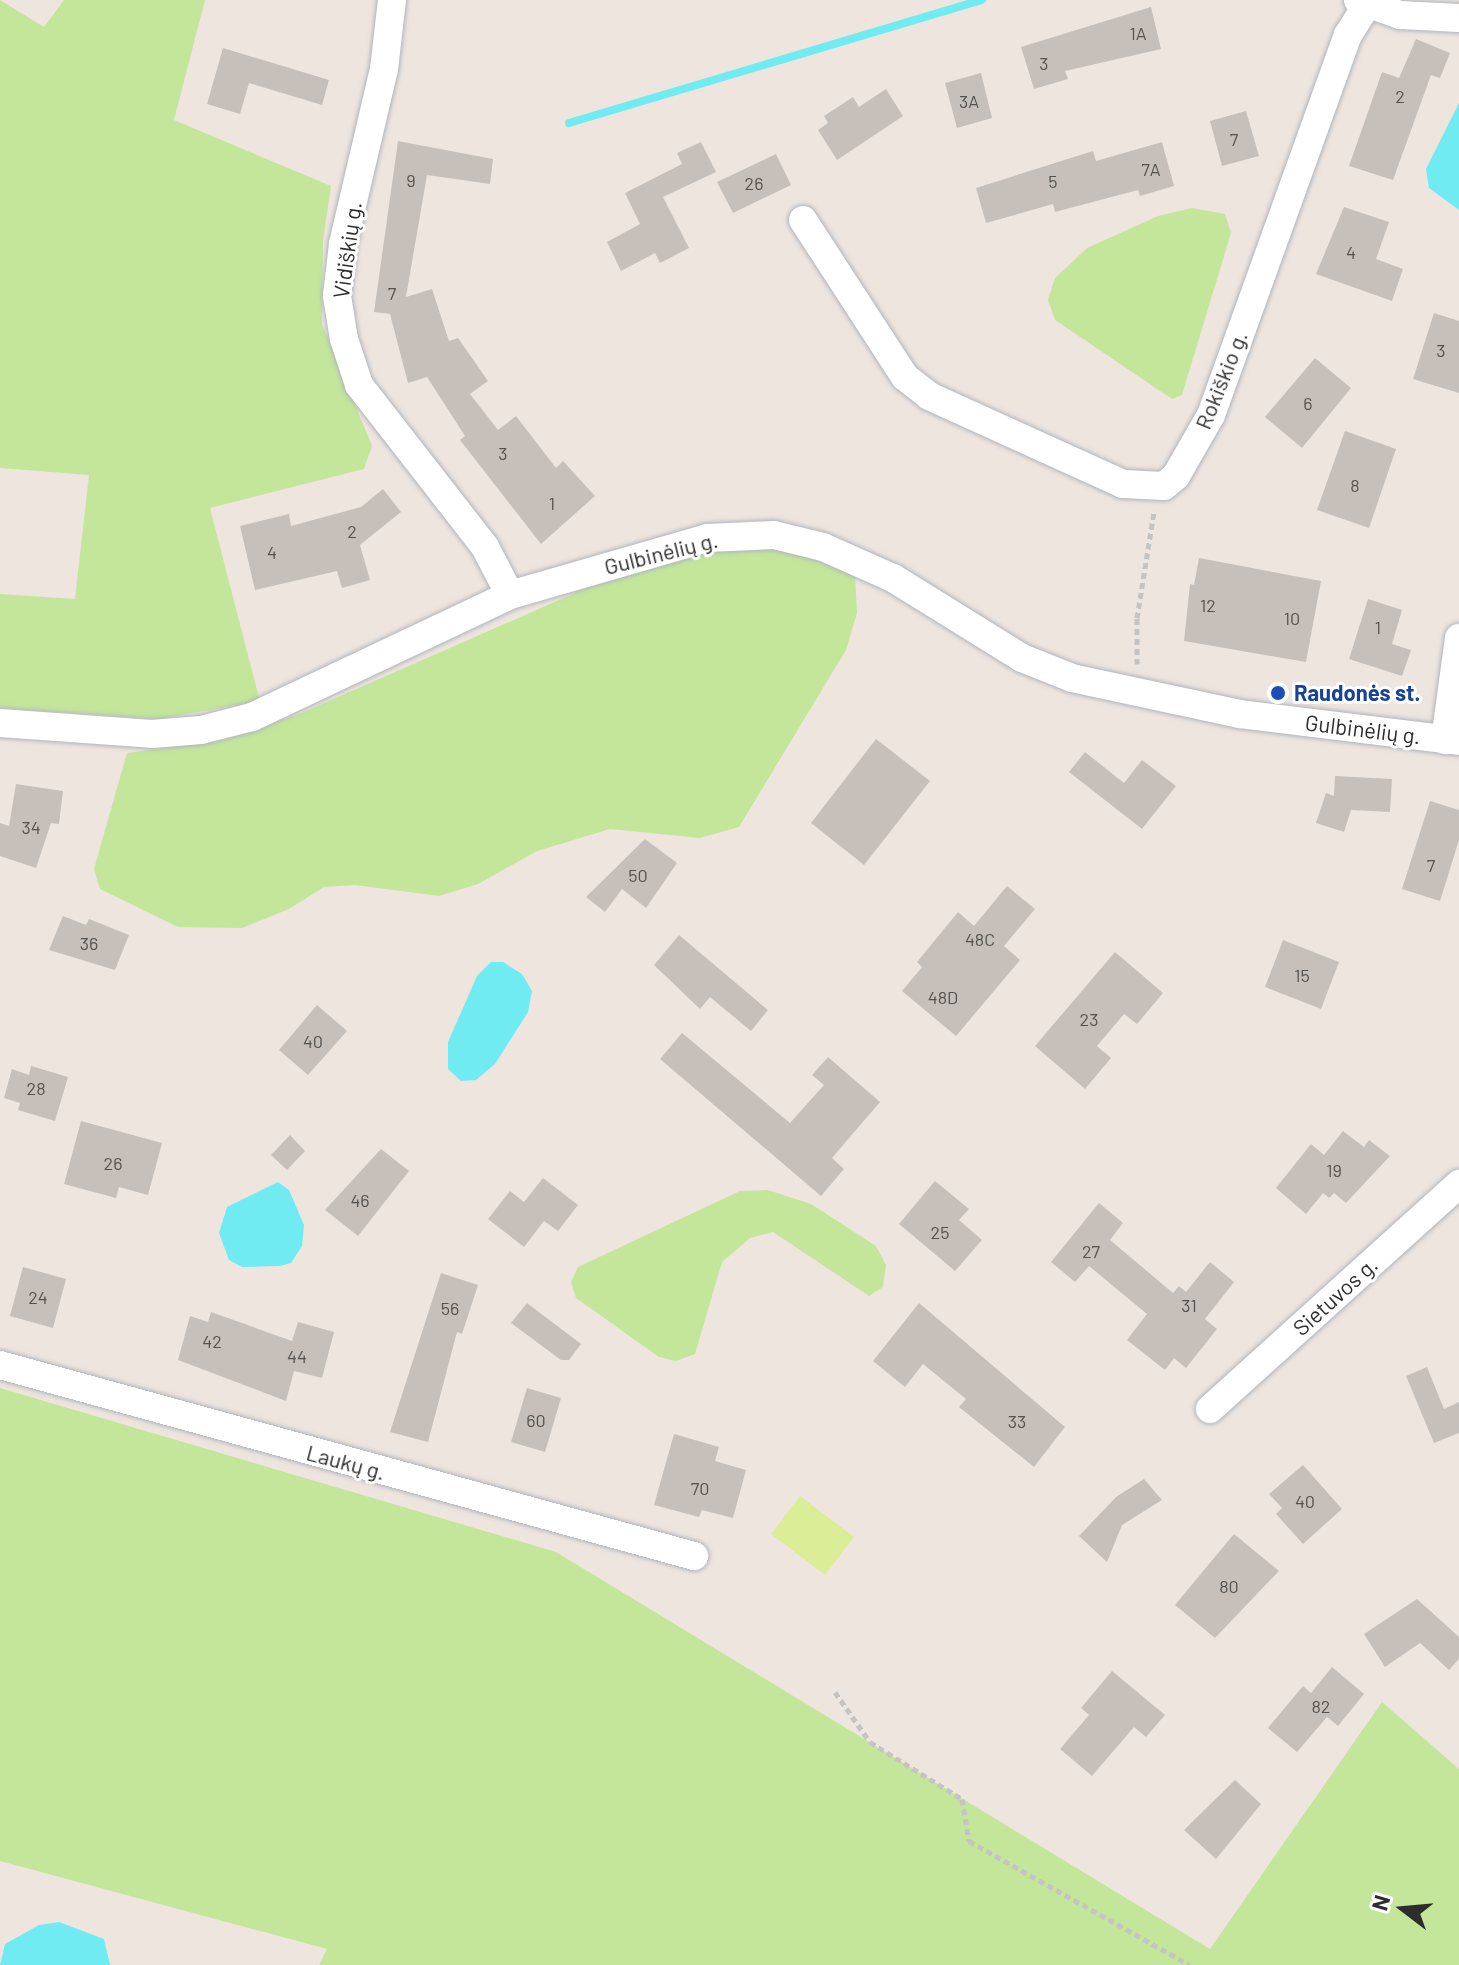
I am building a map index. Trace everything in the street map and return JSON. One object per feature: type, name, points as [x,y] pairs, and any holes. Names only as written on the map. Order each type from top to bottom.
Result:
[{"type":"street","name":"Vidiškių g.","points":[[392,0],[384,69],[343,244],[337,296],[344,339],[359,385],[485,547],[510,595]]},
{"type":"street","points":[[1362,3],[1400,15],[1459,18]]},
{"type":"street","name":"Rokiškio g.","points":[[1156,487],[1176,476],[1211,415],[1362,3]]},
{"type":"street","points":[[803,220],[905,377],[929,396],[1123,484],[1156,487]]},
{"type":"street","name":"Gulbinėlių g.","points":[[0,723],[152,734],[201,730],[252,717],[510,595],[707,538],[774,535],[823,547],[893,578],[1022,658],[1131,693],[1240,714],[1452,740]]},
{"type":"street","points":[[1452,740],[1459,638]]},
{"type":"street","name":"Sietuvos g.","points":[[1210,1409],[1459,1184]]},
{"type":"street","name":"Laukų g.","points":[[0,1365],[694,1556]]},
{"type":"path","points":[[1131,693],[1156,487]]},
{"type":"path","points":[[835,1692],[870,1742],[962,1799],[969,1841],[1190,1965]]},
{"type":"green space","points":[[0,0],[44,27],[64,0],[205,0],[174,120],[331,186],[323,241],[322,324],[372,446],[364,469],[210,508],[259,698],[249,703],[159,719],[0,708],[0,594],[75,599],[89,475],[0,468]]},
{"type":"green space","points":[[1192,208],[1225,214],[1231,233],[1182,395],[1172,399],[1055,320],[1048,300],[1055,278],[1087,248],[1158,216]]},
{"type":"green space","points":[[737,544],[789,549],[855,576],[857,613],[846,650],[739,827],[700,838],[610,829],[537,851],[478,884],[439,896],[355,885],[324,887],[289,909],[242,928],[178,927],[100,889],[94,869],[127,753],[225,740],[304,712],[584,589]]},
{"type":"green space","points":[[768,1190],[811,1204],[876,1246],[886,1265],[883,1287],[869,1296],[773,1232],[750,1238],[722,1262],[695,1354],[676,1361],[659,1357],[576,1298],[571,1282],[578,1267],[740,1191]]},
{"type":"green space","points":[[0,1388],[556,1552],[1210,1949],[1382,1702],[1459,1769],[1459,1965],[319,1965],[327,1949],[0,1861]]},
{"type":"green space","points":[[800,1496],[854,1537],[825,1575],[771,1534]]},
{"type":"water","points":[[1459,103],[1459,210],[1429,188],[1426,169]]},
{"type":"water","points":[[491,962],[503,962],[522,974],[532,991],[528,1012],[495,1064],[476,1080],[461,1081],[448,1069],[448,1042],[477,976]]},
{"type":"water","points":[[278,1182],[289,1190],[304,1225],[302,1246],[291,1263],[242,1267],[229,1260],[219,1233],[227,1207]]},
{"type":"water","points":[[59,1922],[104,1939],[110,1965],[0,1965],[5,1944],[39,1925]]},
{"type":"building","points":[[1151,7],[1161,49],[1065,71],[1068,79],[1034,89],[1021,47]]},
{"type":"building","points":[[1416,39],[1450,53],[1440,78],[1431,75],[1393,180],[1349,166],[1382,72],[1399,78]]},
{"type":"building","points":[[223,48],[329,80],[322,105],[249,83],[240,114],[207,104]]},
{"type":"building","points":[[981,73],[992,118],[957,128],[945,83]]},
{"type":"building","points":[[886,89],[903,116],[837,160],[818,130],[828,123],[824,116],[853,97],[859,107]]},
{"type":"building","points":[[1246,111],[1259,156],[1222,166],[1210,121]]},
{"type":"building","points":[[398,141],[493,159],[490,184],[427,175],[406,297],[432,289],[449,341],[458,338],[488,381],[470,394],[498,430],[516,416],[556,468],[563,461],[595,496],[541,544],[460,440],[465,436],[427,377],[408,383],[390,314],[374,312]]},
{"type":"building","points":[[701,142],[716,172],[663,197],[689,248],[660,263],[655,253],[621,271],[607,242],[640,224],[625,193],[682,164],[677,153]]},
{"type":"building","points":[[1162,142],[1174,186],[1140,196],[1138,190],[1055,212],[1053,204],[986,223],[976,188],[1093,151],[1096,161]]},
{"type":"building","points":[[776,154],[791,185],[733,213],[717,182]]},
{"type":"building","points":[[1344,207],[1389,222],[1376,259],[1403,269],[1392,301],[1316,274]]},
{"type":"building","points":[[1434,313],[1459,321],[1459,393],[1413,379]]},
{"type":"building","points":[[1315,358],[1351,388],[1302,448],[1265,417]]},
{"type":"building","points":[[1345,431],[1396,449],[1369,528],[1317,510]]},
{"type":"building","points":[[383,489],[401,512],[360,545],[370,580],[342,588],[337,571],[255,590],[240,526],[289,514],[291,526],[361,507]]},
{"type":"building","points":[[1199,558],[1321,581],[1306,662],[1184,641],[1190,584],[1194,585]]},
{"type":"building","points":[[1368,599],[1402,610],[1392,644],[1411,650],[1402,676],[1349,659]]},
{"type":"building","points":[[876,739],[930,781],[864,865],[811,823]]},
{"type":"building","points":[[1085,752],[1124,783],[1142,760],[1176,786],[1142,829],[1069,772]]},
{"type":"building","points":[[1335,776],[1392,779],[1390,812],[1351,810],[1344,832],[1316,823],[1326,793],[1334,796]]},
{"type":"building","points":[[16,784],[63,791],[59,824],[51,823],[36,868],[0,856],[0,823],[9,826]]},
{"type":"building","points":[[1430,801],[1459,810],[1459,840],[1440,901],[1402,889]]},
{"type":"building","points":[[645,839],[677,863],[646,908],[622,889],[605,912],[586,897]]},
{"type":"building","points":[[1007,886],[1035,909],[1004,946],[1020,960],[956,1036],[902,991],[922,967],[917,962],[958,912],[974,926]]},
{"type":"building","points":[[63,916],[86,925],[89,919],[129,935],[115,970],[49,950]]},
{"type":"building","points":[[679,935],[768,1010],[751,1031],[710,997],[700,1009],[654,965]]},
{"type":"building","points":[[1283,940],[1339,962],[1321,1009],[1265,987]]},
{"type":"building","points":[[1115,952],[1163,993],[1137,1024],[1124,1014],[1097,1046],[1111,1058],[1085,1089],[1035,1046]]},
{"type":"building","points":[[317,1005],[347,1031],[308,1075],[279,1050]]},
{"type":"building","points":[[682,1033],[790,1123],[824,1085],[812,1075],[828,1057],[880,1102],[832,1158],[844,1169],[821,1196],[660,1059]]},
{"type":"building","points":[[31,1066],[68,1077],[55,1121],[18,1110],[20,1103],[4,1098],[12,1069],[29,1075]]},
{"type":"building","points":[[81,1121],[162,1143],[148,1195],[119,1187],[116,1198],[64,1184]]},
{"type":"building","points":[[1343,1131],[1364,1147],[1369,1140],[1390,1156],[1346,1203],[1334,1193],[1329,1198],[1323,1193],[1306,1214],[1276,1188],[1311,1144],[1324,1155]]},
{"type":"building","points":[[290,1135],[305,1151],[287,1170],[271,1155]]},
{"type":"building","points":[[381,1149],[409,1171],[358,1236],[325,1210]]},
{"type":"building","points":[[543,1178],[578,1205],[558,1231],[544,1221],[524,1247],[488,1219],[510,1191],[524,1202]]},
{"type":"building","points":[[935,1181],[969,1209],[959,1220],[982,1240],[955,1271],[899,1224]]},
{"type":"building","points":[[1099,1203],[1123,1223],[1110,1240],[1173,1293],[1179,1286],[1186,1292],[1210,1262],[1234,1282],[1205,1319],[1217,1329],[1186,1368],[1174,1358],[1165,1370],[1127,1340],[1147,1314],[1089,1266],[1075,1282],[1051,1262]]},
{"type":"building","points":[[23,1267],[66,1279],[53,1328],[10,1316]]},
{"type":"building","points":[[441,1273],[478,1285],[462,1334],[457,1332],[428,1442],[390,1432]]},
{"type":"building","points":[[527,1303],[581,1344],[569,1360],[561,1360],[511,1323]]},
{"type":"building","points":[[919,1303],[1065,1427],[1034,1467],[959,1407],[966,1399],[923,1364],[905,1387],[873,1361]]},
{"type":"building","points":[[211,1312],[292,1341],[298,1322],[334,1332],[322,1378],[294,1371],[286,1401],[178,1360],[190,1316],[208,1322]]},
{"type":"building","points":[[1427,1367],[1444,1409],[1459,1402],[1459,1433],[1434,1443],[1406,1376]]},
{"type":"building","points":[[527,1388],[561,1398],[545,1452],[511,1442]]},
{"type":"building","points":[[674,1434],[719,1447],[715,1461],[746,1470],[733,1518],[702,1510],[699,1517],[654,1505]]},
{"type":"building","points":[[1303,1465],[1342,1509],[1303,1544],[1276,1514],[1282,1508],[1269,1494]]},
{"type":"building","points":[[1144,1479],[1162,1500],[1122,1525],[1107,1562],[1079,1536],[1116,1497]]},
{"type":"building","points":[[1234,1534],[1279,1571],[1215,1638],[1175,1605]]},
{"type":"building","points":[[1417,1599],[1459,1637],[1459,1659],[1449,1670],[1420,1643],[1385,1667],[1364,1634]]},
{"type":"building","points":[[1332,1667],[1364,1694],[1338,1726],[1327,1717],[1297,1752],[1268,1728],[1303,1686],[1311,1693]]},
{"type":"building","points":[[1112,1671],[1165,1715],[1146,1737],[1134,1727],[1092,1776],[1060,1749],[1089,1715],[1081,1708]]},
{"type":"building","points":[[1235,1780],[1261,1804],[1216,1859],[1184,1830]]},
{"type":"waterway","points":[[569,123],[982,0]]},
{"type":"place","name":"Raudonės st.","points":[[1278,693]]}]
